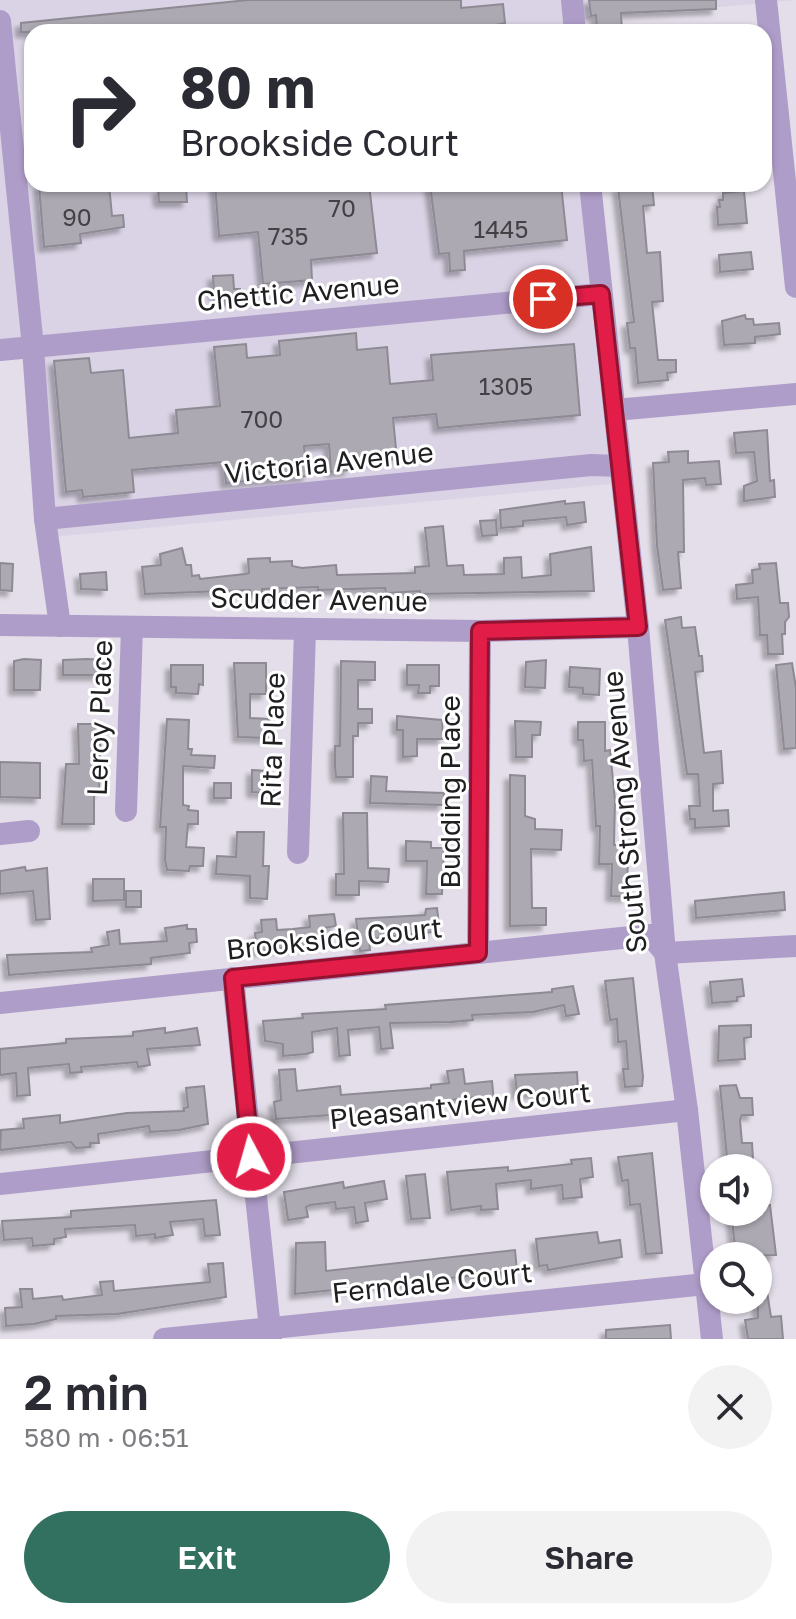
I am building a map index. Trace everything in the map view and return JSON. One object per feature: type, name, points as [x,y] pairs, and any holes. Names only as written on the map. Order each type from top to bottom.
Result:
[{"type":"street","points":[[572,0],[574,24]]},
{"type":"street","points":[[766,0],[769,24]]},
{"type":"street","points":[[0,21],[33,347],[45,519],[60,626]]},
{"type":"street","points":[[772,57],[796,287]]},
{"type":"street","name":"South Strong Avenue","points":[[591,192],[638,627],[665,953],[701,1242]]},
{"type":"street","name":"Chettic Avenue","points":[[0,350],[601,294]]},
{"type":"street","points":[[615,410],[796,394]]},
{"type":"street","name":"Victoria Avenue","points":[[45,519],[591,465],[620,466]]},
{"type":"street","name":"Scudder Avenue","points":[[0,625],[480,631],[638,627]]},
{"type":"street","name":"Leroy Place","points":[[126,811],[132,627]]},
{"type":"street","name":"Rita Place","points":[[298,853],[305,630]]},
{"type":"street","name":"Budding Place","points":[[478,953],[480,631]]},
{"type":"street","points":[[0,834],[29,831]]},
{"type":"street","name":"Brookside Court","points":[[0,1003],[650,935],[665,953]]},
{"type":"street","points":[[665,953],[796,946]]},
{"type":"street","points":[[233,978],[270,1334]]},
{"type":"street","name":"Pleasantview Court","points":[[0,1184],[687,1110]]},
{"type":"street","name":"Ferndale Court","points":[[164,1339],[270,1334],[700,1285]]},
{"type":"street","name":"South Strong Avenue","points":[[709,1314],[712,1339]]},
{"type":"shaded area","points":[[0,0],[796,0],[563,21],[563,24],[24,24],[24,192],[581,192],[612,484],[41,538],[20,340],[0,342]]},
{"type":"building","points":[[248,0],[461,0],[461,8],[503,4],[505,23],[24,24],[24,32],[21,32],[21,23]]},
{"type":"building","points":[[589,0],[716,0],[716,9],[621,13],[622,24],[597,24],[596,15],[591,16]]},
{"type":"building","points":[[39,192],[110,192],[112,216],[123,215],[124,227],[80,234],[81,243],[44,247]]},
{"type":"building","points":[[158,192],[186,192],[187,202],[159,202]]},
{"type":"building","points":[[216,192],[370,192],[377,253],[311,260],[312,280],[263,284],[258,232],[219,236]]},
{"type":"building","points":[[431,192],[562,192],[567,240],[464,251],[465,270],[450,271],[449,253],[439,254]]},
{"type":"building","points":[[618,192],[653,192],[654,205],[643,206],[647,253],[660,252],[663,301],[652,302],[658,360],[676,360],[676,372],[667,373],[668,380],[638,383],[635,348],[630,348],[627,323],[634,322]]},
{"type":"building","points":[[744,192],[747,223],[718,225],[717,207],[720,207],[719,200],[723,200],[723,193]]},
{"type":"building","points":[[751,252],[753,269],[720,272],[719,255]]},
{"type":"building","points":[[233,275],[234,289],[240,289],[240,300],[221,301],[221,295],[214,295],[213,276]]},
{"type":"building","points":[[745,315],[746,319],[753,319],[754,325],[779,323],[780,334],[755,337],[755,343],[724,345],[722,321]]},
{"type":"building","points":[[356,333],[357,350],[387,347],[390,384],[433,380],[431,355],[574,344],[580,415],[438,428],[436,414],[393,418],[397,459],[348,463],[349,470],[331,472],[329,444],[304,446],[307,476],[226,483],[224,462],[132,470],[134,492],[83,497],[82,490],[66,492],[54,361],[89,358],[91,373],[123,370],[129,438],[178,433],[176,410],[220,406],[214,347],[246,344],[247,358],[280,355],[279,341]]},
{"type":"building","points":[[767,430],[770,481],[774,480],[775,497],[744,501],[744,486],[757,481],[754,452],[736,453],[734,433]]},
{"type":"building","points":[[688,451],[688,463],[719,461],[721,484],[706,485],[705,478],[683,480],[684,552],[678,552],[681,588],[663,590],[657,546],[653,463],[669,462],[668,452]]},
{"type":"building","points":[[565,501],[565,504],[584,502],[586,522],[567,525],[566,517],[523,521],[523,526],[501,528],[500,510]]},
{"type":"building","points":[[496,520],[497,535],[482,536],[480,521]]},
{"type":"building","points":[[443,526],[447,566],[463,565],[464,575],[504,574],[504,558],[521,557],[522,578],[551,575],[550,554],[591,547],[594,591],[420,594],[420,591],[386,593],[385,588],[318,590],[318,587],[262,589],[262,593],[250,594],[250,590],[145,594],[142,567],[161,565],[160,554],[182,548],[186,565],[191,565],[192,576],[199,575],[200,579],[249,573],[248,559],[270,558],[270,562],[292,561],[292,566],[302,568],[336,565],[337,575],[415,573],[415,567],[429,566],[425,528]]},
{"type":"building","points":[[0,563],[13,564],[12,591],[0,590]]},
{"type":"building","points":[[776,563],[780,603],[788,603],[789,617],[785,622],[785,634],[782,634],[783,654],[768,654],[767,635],[760,635],[758,597],[737,599],[736,585],[753,583],[752,570],[760,569],[759,564]]},
{"type":"building","points":[[106,572],[107,590],[81,589],[80,574]]},
{"type":"building","points":[[681,617],[682,628],[695,627],[699,656],[702,656],[703,671],[695,672],[704,753],[721,751],[723,783],[713,784],[713,811],[728,810],[729,826],[695,828],[695,819],[690,819],[689,806],[700,806],[698,774],[687,774],[665,620]]},
{"type":"building","points":[[41,660],[40,690],[14,690],[14,661]]},
{"type":"building","points":[[63,660],[108,660],[108,675],[63,675]]},
{"type":"building","points":[[546,660],[545,688],[525,687],[526,662]]},
{"type":"building","points":[[341,661],[375,662],[375,680],[358,680],[358,709],[372,709],[372,723],[358,723],[358,736],[353,736],[353,777],[336,777],[335,746],[340,746]]},
{"type":"building","points":[[234,663],[266,663],[266,694],[250,694],[250,718],[269,719],[268,738],[238,737]]},
{"type":"building","points":[[792,663],[796,688],[796,748],[784,749],[776,665]]},
{"type":"building","points":[[171,665],[203,665],[203,685],[199,684],[198,694],[176,693],[176,687],[171,687]]},
{"type":"building","points":[[407,665],[439,665],[439,686],[430,686],[430,693],[418,693],[419,685],[407,685]]},
{"type":"building","points":[[570,667],[600,669],[599,695],[583,694],[583,688],[569,687]]},
{"type":"building","points":[[397,716],[442,720],[443,739],[417,739],[417,756],[403,757],[403,730],[397,730]]},
{"type":"building","points":[[167,719],[189,720],[188,749],[192,749],[191,755],[215,756],[214,768],[183,766],[183,805],[189,806],[188,810],[198,811],[198,824],[188,824],[186,847],[204,848],[203,866],[190,866],[189,871],[167,870],[166,827],[160,827]]},
{"type":"building","points":[[515,721],[541,722],[540,735],[532,735],[532,757],[516,757]]},
{"type":"building","points":[[578,722],[605,722],[605,751],[610,750],[615,800],[614,845],[627,845],[628,852],[627,897],[611,896],[612,864],[599,864],[600,826],[596,826],[592,760],[584,761],[583,740],[578,740]]},
{"type":"building","points":[[78,724],[101,724],[99,793],[94,793],[94,824],[62,824],[66,764],[79,764]]},
{"type":"building","points":[[0,762],[40,763],[40,798],[0,797]]},
{"type":"building","points":[[252,770],[269,771],[269,793],[252,792]]},
{"type":"building","points":[[510,775],[525,776],[525,816],[535,819],[535,829],[562,830],[561,850],[531,849],[532,908],[546,908],[546,925],[510,926]]},
{"type":"building","points":[[371,776],[387,777],[386,791],[444,793],[443,805],[370,803]]},
{"type":"building","points":[[214,783],[231,783],[231,798],[214,798]]},
{"type":"building","points":[[343,813],[367,813],[368,868],[389,869],[388,882],[359,881],[359,895],[336,895],[336,874],[344,874]]},
{"type":"building","points":[[237,832],[264,832],[263,866],[269,866],[267,899],[250,898],[250,876],[216,874],[217,856],[236,857]]},
{"type":"building","points":[[406,841],[431,842],[431,848],[444,848],[442,894],[426,894],[427,861],[406,861]]},
{"type":"building","points":[[25,867],[26,871],[47,868],[50,919],[36,920],[33,891],[0,894],[0,871]]},
{"type":"building","points":[[93,879],[124,879],[124,900],[93,901]]},
{"type":"building","points":[[126,891],[141,891],[141,907],[126,907]]},
{"type":"building","points":[[784,892],[785,910],[696,918],[695,901]]},
{"type":"building","points":[[437,908],[439,925],[431,926],[432,932],[369,939],[370,950],[360,951],[356,919],[425,915],[426,909]]},
{"type":"building","points":[[334,914],[336,926],[323,928],[321,944],[257,951],[255,933],[262,932],[261,920],[276,919],[277,930],[293,929],[310,927],[309,916]]},
{"type":"building","points":[[187,925],[187,929],[196,929],[197,942],[189,943],[190,953],[151,958],[151,964],[9,975],[7,955],[92,952],[91,948],[109,945],[107,932],[119,930],[120,944],[167,941],[165,928]]},
{"type":"building","points":[[633,978],[643,1077],[642,1086],[625,1087],[623,1069],[628,1069],[626,1041],[618,1042],[617,1019],[610,1020],[605,981]]},
{"type":"building","points":[[742,979],[744,996],[737,997],[737,1001],[712,1003],[710,982]]},
{"type":"building","points":[[573,986],[579,1014],[566,1016],[564,1005],[533,1012],[472,1015],[473,1020],[390,1023],[393,1048],[381,1049],[379,1027],[348,1030],[350,1055],[339,1056],[337,1028],[312,1032],[313,1052],[306,1054],[283,1056],[283,1044],[265,1041],[263,1021],[303,1018],[302,1014],[552,992],[552,989]]},
{"type":"building","points":[[751,1025],[751,1037],[744,1038],[745,1059],[718,1061],[719,1026]]},
{"type":"building","points":[[165,1028],[165,1033],[197,1028],[200,1045],[147,1049],[150,1065],[138,1067],[137,1062],[81,1067],[82,1072],[70,1073],[69,1064],[28,1068],[30,1095],[17,1096],[16,1073],[0,1075],[0,1049],[66,1043],[66,1039],[133,1036],[133,1032]]},
{"type":"building","points":[[295,1069],[297,1091],[340,1086],[341,1095],[431,1088],[431,1085],[449,1083],[447,1071],[463,1069],[465,1084],[492,1081],[494,1102],[475,1103],[474,1097],[412,1105],[413,1109],[276,1119],[274,1102],[281,1100],[279,1070]]},
{"type":"building","points":[[577,1072],[578,1091],[517,1094],[515,1075]]},
{"type":"building","points":[[736,1085],[740,1098],[752,1098],[753,1115],[742,1115],[740,1120],[742,1143],[752,1143],[753,1154],[727,1154],[720,1086]]},
{"type":"building","points":[[204,1086],[208,1124],[150,1132],[149,1126],[98,1134],[99,1143],[90,1143],[90,1147],[76,1148],[71,1142],[0,1150],[1,1130],[24,1128],[23,1119],[60,1115],[60,1123],[127,1113],[184,1111],[188,1107],[186,1088]]},
{"type":"building","points":[[652,1153],[662,1253],[646,1254],[640,1204],[630,1205],[628,1180],[622,1181],[618,1157]]},
{"type":"building","points":[[591,1158],[593,1177],[580,1179],[582,1197],[563,1199],[562,1185],[531,1189],[531,1180],[496,1184],[498,1209],[481,1210],[481,1206],[451,1210],[447,1172],[508,1167],[508,1171],[572,1164],[571,1160]]},
{"type":"building","points":[[425,1174],[430,1218],[411,1219],[406,1176]]},
{"type":"building","points":[[384,1181],[387,1199],[365,1203],[368,1221],[356,1223],[354,1207],[336,1209],[335,1202],[310,1205],[306,1207],[308,1217],[288,1220],[284,1192],[343,1182],[344,1188]]},
{"type":"building","points":[[216,1200],[220,1235],[205,1236],[203,1219],[170,1222],[173,1235],[155,1238],[155,1234],[136,1236],[135,1225],[65,1229],[66,1237],[54,1239],[54,1244],[33,1246],[32,1238],[4,1240],[2,1221],[71,1217],[71,1211]]},
{"type":"building","points":[[772,1222],[776,1255],[772,1255],[772,1242],[734,1242],[733,1226],[772,1226]]},
{"type":"building","points":[[597,1232],[599,1243],[620,1240],[622,1257],[548,1270],[547,1265],[539,1266],[536,1239]]},
{"type":"building","points":[[325,1242],[326,1271],[515,1250],[517,1271],[295,1294],[296,1243]]},
{"type":"building","points":[[223,1263],[226,1297],[117,1314],[56,1316],[56,1319],[34,1324],[6,1326],[5,1308],[22,1307],[20,1289],[32,1289],[33,1299],[62,1296],[63,1300],[102,1295],[100,1282],[113,1281],[114,1291],[210,1282],[208,1264]]},
{"type":"building","points":[[758,1314],[781,1316],[783,1339],[748,1339],[745,1320],[758,1318]]},
{"type":"building","points":[[670,1325],[671,1339],[606,1339],[606,1330]]},
{"type":"route","points":[[251,1157],[233,978],[478,953],[480,631],[638,627],[601,294],[543,299]]}]
